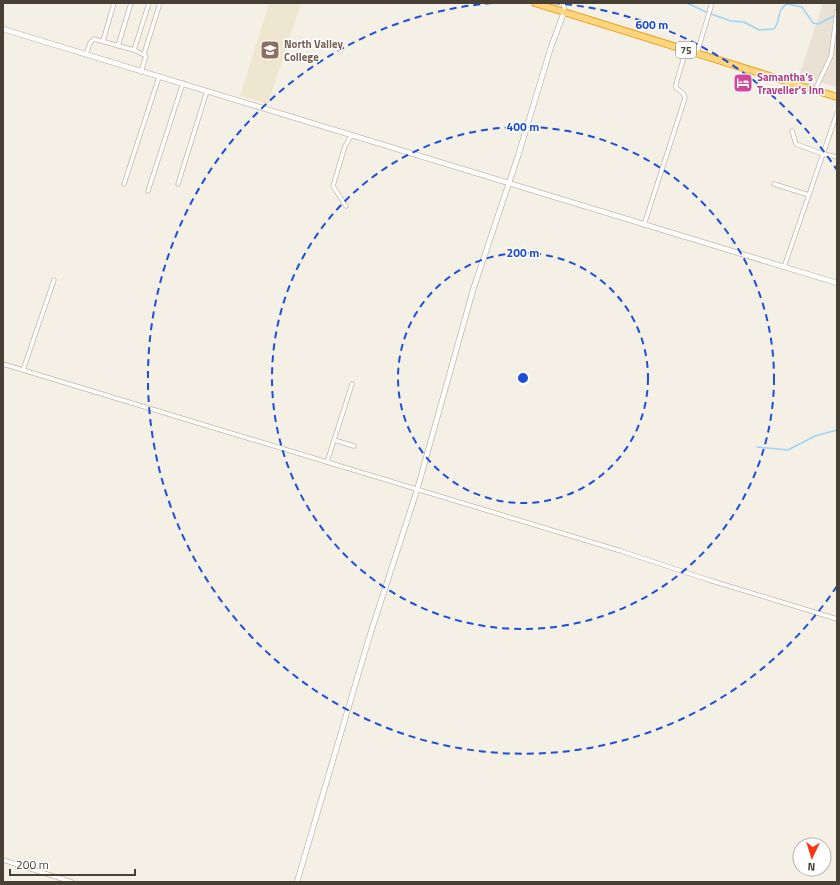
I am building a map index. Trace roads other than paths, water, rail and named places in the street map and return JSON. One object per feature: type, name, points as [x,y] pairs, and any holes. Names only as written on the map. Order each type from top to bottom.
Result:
[{"type":"highway","name":"75","points":[[535,3],[837,96]]},
{"type":"street","points":[[103,41],[114,3]]},
{"type":"street","points":[[118,46],[131,3]]},
{"type":"street","points":[[134,50],[149,3]]},
{"type":"street","points":[[141,72],[146,57],[144,54],[160,3]]},
{"type":"street","points":[[296,882],[369,638],[417,490],[474,290],[551,47],[564,12],[564,3]]},
{"type":"street","points":[[697,53],[712,3]]},
{"type":"street","points":[[815,90],[831,56],[835,40],[834,26],[837,11]]},
{"type":"street","points":[[3,29],[837,283]]},
{"type":"street","points":[[86,55],[92,41],[103,41],[144,54]]},
{"type":"street","points":[[644,225],[685,98],[683,93],[676,88],[676,84],[686,50]]},
{"type":"street","points":[[831,56],[837,56]]},
{"type":"street","points":[[124,184],[159,77]]},
{"type":"street","points":[[148,191],[183,83]]},
{"type":"street","points":[[178,184],[207,91]]},
{"type":"street","points":[[784,267],[837,113]]},
{"type":"street","points":[[792,131],[796,144],[823,154],[837,157]]},
{"type":"street","points":[[346,206],[333,186],[345,146],[352,136]]},
{"type":"street","points":[[774,184],[808,195]]},
{"type":"street","points":[[23,370],[54,280]]},
{"type":"street","points":[[3,364],[837,619]]},
{"type":"street","points":[[327,462],[352,384]]},
{"type":"street","points":[[334,440],[354,446]]},
{"type":"street","points":[[3,860],[72,882]]},
{"type":"waterway","points":[[608,3],[619,3]]},
{"type":"waterway","points":[[687,3],[706,12]]},
{"type":"waterway","points":[[711,14],[731,21],[744,22],[759,30],[774,29],[781,9],[787,4],[802,7],[813,23],[818,24],[834,16]]},
{"type":"waterway","points":[[757,447],[788,450],[815,436],[837,430]]},
{"type":"place","name":"North Valley College","points":[[270,50]]},
{"type":"place","name":"Samantha's Traveller's Inn","points":[[743,83]]}]
